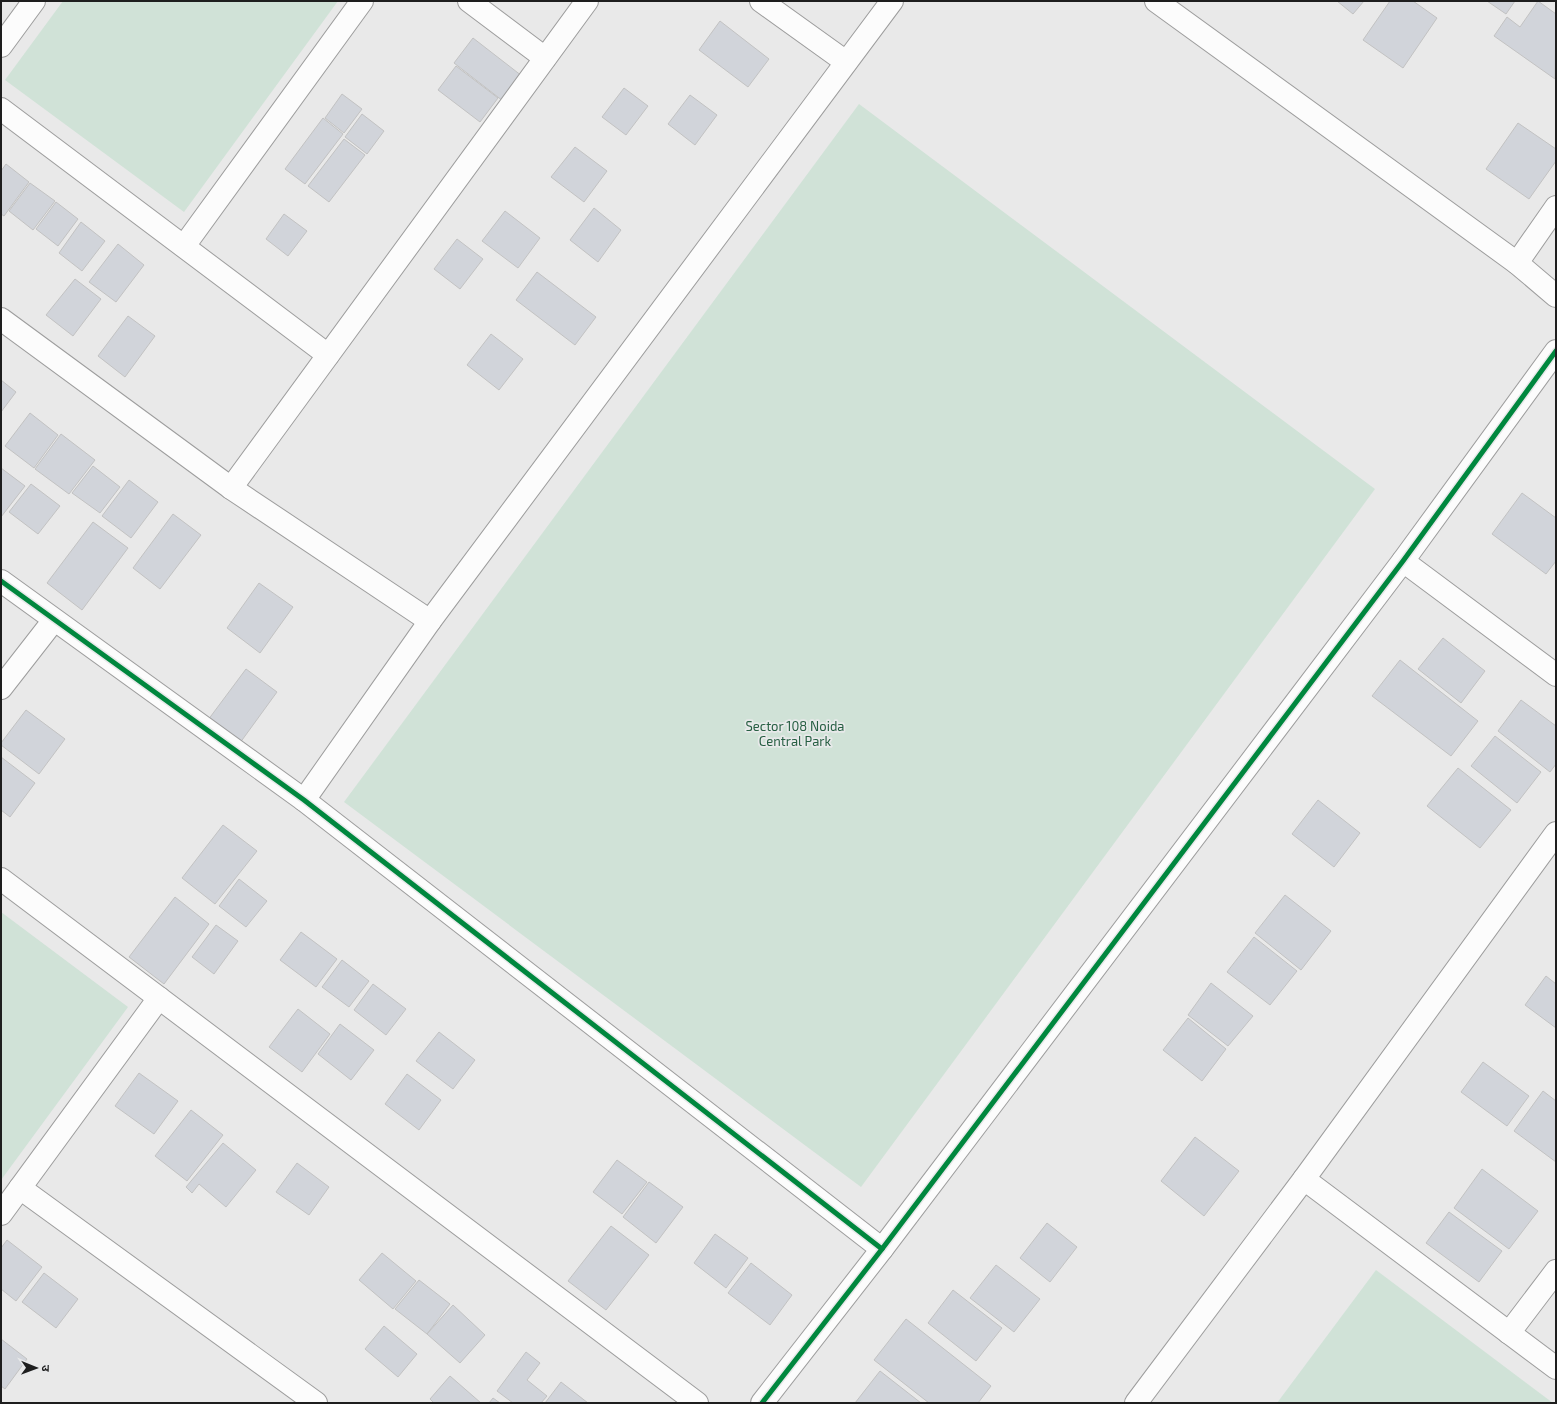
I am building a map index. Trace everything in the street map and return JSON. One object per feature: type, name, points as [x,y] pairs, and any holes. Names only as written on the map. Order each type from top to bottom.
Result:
[{"type":"street","points":[[1,46],[34,1]]},
{"type":"street","points":[[184,246],[362,1]]},
{"type":"street","points":[[468,1],[546,58]]},
{"type":"street","points":[[231,488],[587,1]]},
{"type":"street","points":[[761,1],[846,62]]},
{"type":"street","points":[[304,800],[430,621],[892,1]]},
{"type":"street","points":[[1156,1],[1517,263],[1556,296]]},
{"type":"street","points":[[1,109],[328,355]]},
{"type":"street","points":[[1517,263],[1556,207]]},
{"type":"street","points":[[1,319],[231,488],[430,621]]},
{"type":"street","points":[[762,1403],[882,1249],[1403,561],[1556,351]]},
{"type":"street","points":[[1403,561],[1556,674]]},
{"type":"street","points":[[1,581],[304,800],[882,1249]]},
{"type":"street","points":[[1,688],[54,620]]},
{"type":"street","points":[[1136,1403],[1304,1179],[1556,833]]},
{"type":"street","points":[[1,879],[697,1403]]},
{"type":"street","points":[[1,1214],[159,998]]},
{"type":"street","points":[[1304,1179],[1556,1368]]},
{"type":"street","points":[[20,1188],[316,1403]]},
{"type":"street","points":[[1509,1333],[1556,1271]]},
{"type":"green space","points":[[63,1],[338,1],[184,212],[5,80]]},
{"type":"green space","name":"Sector 108 Noida Central Park","points":[[859,104],[1375,489],[861,1187],[344,802]]},
{"type":"green space","points":[[1,912],[128,1007],[1,1180]]},
{"type":"green space","points":[[1376,1270],[1553,1403],[1277,1403]]},
{"type":"building","points":[[1337,1],[1364,1],[1353,14]]},
{"type":"building","points":[[1390,1],[1413,1],[1437,18],[1403,68],[1363,40]]},
{"type":"building","points":[[1487,1],[1515,1],[1506,14]]},
{"type":"building","points":[[1538,1],[1556,14],[1555,79],[1494,36],[1507,17],[1520,27]]},
{"type":"building","points":[[720,21],[769,59],[748,87],[699,50]]},
{"type":"building","points":[[473,38],[522,76],[503,101],[454,63]]},
{"type":"building","points":[[456,66],[498,98],[480,122],[438,90]]},
{"type":"building","points":[[624,88],[648,106],[626,135],[602,117]]},
{"type":"building","points":[[342,94],[362,109],[344,133],[325,118]]},
{"type":"building","points":[[690,95],[717,115],[695,145],[668,124]]},
{"type":"building","points":[[362,114],[384,131],[367,154],[345,137]]},
{"type":"building","points":[[323,118],[343,134],[305,184],[285,169]]},
{"type":"building","points":[[1518,123],[1556,149],[1556,161],[1529,199],[1486,169]]},
{"type":"building","points":[[344,139],[365,155],[329,202],[308,186]]},
{"type":"building","points":[[575,147],[607,171],[584,202],[551,177]]},
{"type":"building","points":[[6,164],[29,182],[4,216],[1,214],[1,171]]},
{"type":"building","points":[[30,183],[55,201],[33,230],[9,211]]},
{"type":"building","points":[[56,202],[78,219],[58,246],[36,229]]},
{"type":"building","points":[[594,208],[621,230],[598,262],[570,240]]},
{"type":"building","points":[[505,211],[540,238],[518,268],[482,241]]},
{"type":"building","points":[[284,214],[307,231],[288,256],[266,239]]},
{"type":"building","points":[[81,222],[105,241],[82,271],[59,253]]},
{"type":"building","points":[[457,239],[483,259],[460,289],[434,269]]},
{"type":"building","points":[[118,244],[144,265],[116,302],[89,282]]},
{"type":"building","points":[[537,272],[596,317],[575,345],[516,300]]},
{"type":"building","points":[[75,279],[101,299],[73,336],[46,315]]},
{"type":"building","points":[[128,316],[155,336],[125,377],[98,356]]},
{"type":"building","points":[[491,334],[523,359],[499,390],[467,365]]},
{"type":"building","points":[[1,380],[16,392],[1,412]]},
{"type":"building","points":[[30,413],[58,435],[34,468],[5,446]]},
{"type":"building","points":[[61,434],[95,460],[69,494],[35,469]]},
{"type":"building","points":[[93,466],[120,487],[100,513],[72,493]]},
{"type":"building","points":[[1,468],[25,486],[1,517]]},
{"type":"building","points":[[129,480],[158,502],[131,538],[102,516]]},
{"type":"building","points":[[31,484],[60,506],[38,534],[9,512]]},
{"type":"building","points":[[1522,493],[1556,518],[1556,561],[1546,574],[1492,534]]},
{"type":"building","points":[[173,514],[201,535],[160,589],[133,568]]},
{"type":"building","points":[[93,522],[128,548],[82,610],[47,583]]},
{"type":"building","points":[[259,583],[293,607],[260,653],[227,628]]},
{"type":"building","points":[[1443,638],[1485,671],[1461,703],[1418,669]]},
{"type":"building","points":[[1400,660],[1478,721],[1451,756],[1372,696]]},
{"type":"building","points":[[246,669],[277,692],[237,747],[205,724]]},
{"type":"building","points":[[1521,700],[1556,726],[1556,764],[1550,772],[1498,731]]},
{"type":"building","points":[[26,710],[65,739],[39,774],[1,745]]},
{"type":"building","points":[[1495,736],[1541,772],[1517,803],[1471,766]]},
{"type":"building","points":[[1,757],[35,783],[10,817],[1,810]]},
{"type":"building","points":[[1458,768],[1511,810],[1480,848],[1427,806]]},
{"type":"building","points":[[1318,800],[1360,833],[1334,867],[1292,834]]},
{"type":"building","points":[[223,825],[257,851],[215,904],[182,878]]},
{"type":"building","points":[[239,879],[267,901],[246,927],[219,906]]},
{"type":"building","points":[[1285,895],[1331,931],[1301,970],[1255,933]]},
{"type":"building","points":[[175,897],[209,924],[164,984],[129,957]]},
{"type":"building","points":[[216,925],[238,941],[214,974],[192,957]]},
{"type":"building","points":[[301,932],[337,959],[316,987],[280,960]]},
{"type":"building","points":[[1254,937],[1297,971],[1270,1005],[1227,972]]},
{"type":"building","points":[[342,960],[369,981],[349,1007],[322,987]]},
{"type":"building","points":[[1546,976],[1556,984],[1556,1028],[1525,1005]]},
{"type":"building","points":[[1211,983],[1253,1016],[1228,1046],[1188,1015]]},
{"type":"building","points":[[373,984],[406,1009],[386,1035],[354,1010]]},
{"type":"building","points":[[298,1009],[330,1034],[302,1072],[269,1047]]},
{"type":"building","points":[[1188,1018],[1226,1049],[1202,1081],[1163,1050]]},
{"type":"building","points":[[340,1024],[374,1050],[351,1080],[318,1054]]},
{"type":"building","points":[[439,1032],[475,1060],[453,1089],[416,1061]]},
{"type":"building","points":[[1483,1062],[1529,1096],[1507,1126],[1461,1092]]},
{"type":"building","points":[[139,1073],[178,1101],[154,1134],[115,1106]]},
{"type":"building","points":[[407,1074],[441,1100],[419,1130],[385,1104]]},
{"type":"building","points":[[1543,1091],[1556,1101],[1556,1162],[1514,1131]]},
{"type":"building","points":[[191,1110],[223,1135],[187,1181],[155,1156]]},
{"type":"building","points":[[1195,1137],[1239,1171],[1204,1216],[1161,1181]]},
{"type":"building","points":[[223,1143],[256,1170],[226,1207],[199,1184],[192,1193],[186,1187]]},
{"type":"building","points":[[617,1160],[647,1182],[622,1214],[593,1192]]},
{"type":"building","points":[[297,1163],[329,1187],[309,1215],[276,1192]]},
{"type":"building","points":[[1482,1169],[1538,1211],[1509,1249],[1454,1208]]},
{"type":"building","points":[[649,1182],[683,1207],[656,1243],[623,1217]]},
{"type":"building","points":[[1449,1212],[1502,1251],[1479,1282],[1426,1243]]},
{"type":"building","points":[[1047,1223],[1077,1247],[1050,1282],[1020,1258]]},
{"type":"building","points":[[611,1226],[649,1255],[606,1310],[568,1281]]},
{"type":"building","points":[[715,1234],[748,1258],[726,1288],[694,1263]]},
{"type":"building","points":[[7,1240],[42,1267],[16,1301],[1,1289],[1,1248]]},
{"type":"building","points":[[382,1253],[416,1281],[393,1309],[359,1280]]},
{"type":"building","points":[[751,1263],[792,1295],[770,1325],[728,1293]]},
{"type":"building","points":[[996,1265],[1040,1299],[1014,1332],[970,1298]]},
{"type":"building","points":[[44,1273],[78,1299],[56,1328],[22,1302]]},
{"type":"building","points":[[419,1280],[450,1304],[427,1334],[395,1309]]},
{"type":"building","points":[[953,1290],[1002,1328],[976,1361],[928,1323]]},
{"type":"building","points":[[453,1305],[485,1335],[460,1363],[427,1334]]},
{"type":"building","points":[[906,1319],[991,1386],[978,1403],[929,1403],[874,1360]]},
{"type":"building","points":[[384,1326],[417,1354],[398,1377],[365,1349]]},
{"type":"building","points":[[1,1339],[27,1359],[5,1389],[1,1386]]},
{"type":"building","points":[[526,1352],[540,1363],[527,1380],[547,1396],[541,1403],[513,1403],[497,1391]]},
{"type":"building","points":[[880,1371],[921,1403],[855,1403]]},
{"type":"building","points":[[450,1376],[481,1403],[434,1403],[430,1399]]},
{"type":"building","points":[[561,1382],[588,1403],[545,1403]]},
{"type":"building","points":[[493,1398],[500,1403],[489,1403]]},
{"type":"cycle path","points":[[762,1403],[882,1249],[1403,561],[1556,351]]},
{"type":"cycle path","points":[[1,581],[304,800],[882,1249]]}]
